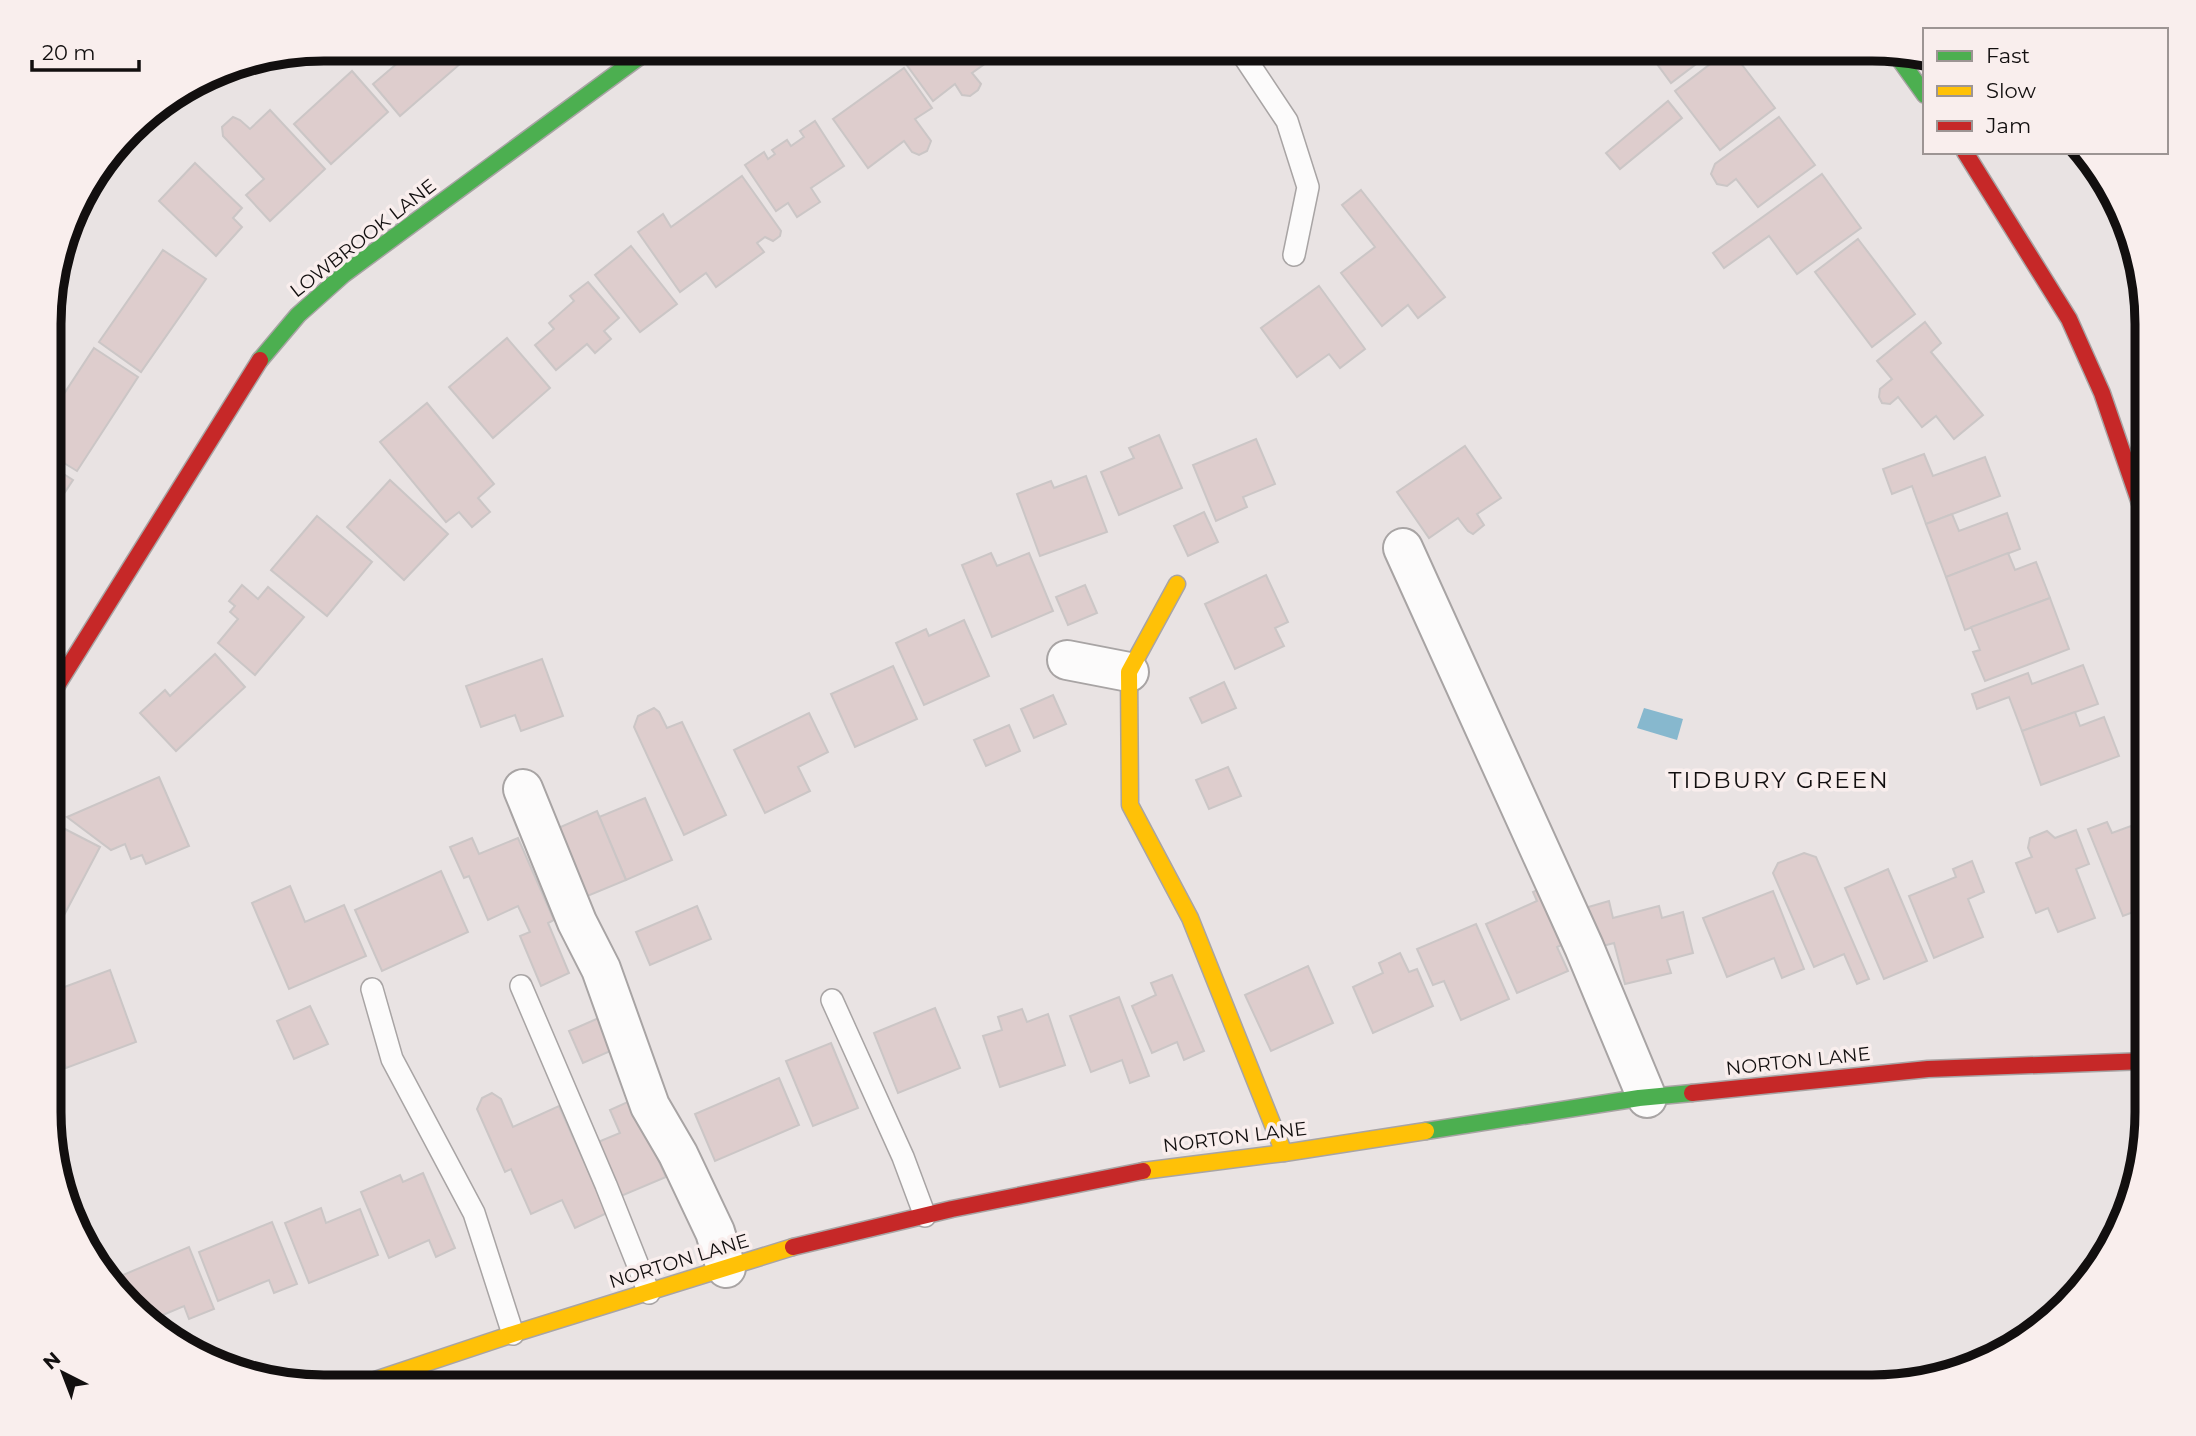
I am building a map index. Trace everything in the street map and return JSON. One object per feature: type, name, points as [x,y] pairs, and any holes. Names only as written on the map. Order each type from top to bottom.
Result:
[{"type":"street","name":"LOWBROOK LANE","points":[[61,679],[261,359],[298,315],[344,274],[634,61]]},
{"type":"street","points":[[1902,63],[1923,91]]},
{"type":"street","points":[[1966,154],[2069,319],[2102,393],[2135,489]]},
{"type":"street","points":[[1403,548],[1584,947],[1647,1098]]},
{"type":"street","points":[[1177,584],[1129,672],[1130,805],[1190,918],[1284,1153]]},
{"type":"street","points":[[1067,660],[1129,672]]},
{"type":"street","points":[[523,789],[577,922],[601,969],[650,1106],[678,1154],[715,1232],[726,1268]]},
{"type":"street","name":"NORTON LANE","points":[[390,1375],[782,1250],[925,1216],[1154,1169],[1284,1153],[1647,1098],[1928,1069],[2135,1061]]},
{"type":"lane","points":[[1247,61],[1287,121],[1308,187],[1294,255]]},
{"type":"lane","points":[[521,986],[649,1293]]},
{"type":"lane","points":[[372,989],[392,1059],[474,1213],[513,1334]]},
{"type":"lane","points":[[832,1000],[904,1157],[925,1216]]},
{"type":"water","points":[[1644,708],[1683,719],[1677,740],[1637,728]]},
{"type":"building","points":[[400,61],[457,61],[460,64],[400,116],[373,84]]},
{"type":"building","points":[[904,61],[989,61],[972,73],[981,84],[970,96],[962,95],[955,84],[933,101]]},
{"type":"building","points":[[1655,61],[1700,61],[1671,83]]},
{"type":"building","points":[[1714,61],[1739,61],[1775,108],[1720,150],[1675,91]]},
{"type":"building","points":[[904,68],[932,108],[915,119],[931,141],[927,151],[919,155],[912,152],[904,141],[868,168],[833,119]]},
{"type":"building","points":[[352,71],[388,112],[331,164],[294,124]]},
{"type":"building","points":[[1668,101],[1682,118],[1620,169],[1606,153]]},
{"type":"building","points":[[270,110],[325,169],[270,221],[246,195],[264,179],[223,136],[222,127],[233,117],[250,129]]},
{"type":"building","points":[[1779,117],[1815,165],[1758,207],[1736,179],[1727,186],[1717,184],[1711,174],[1715,164]]},
{"type":"building","points":[[815,121],[844,166],[811,188],[820,202],[797,217],[788,203],[776,211],[745,165],[764,152],[768,159],[775,154],[772,150],[787,140],[791,146],[804,137],[800,131]]},
{"type":"building","points":[[195,163],[242,208],[233,218],[242,227],[216,256],[159,201]]},
{"type":"building","points":[[1822,174],[1861,228],[1797,274],[1769,236],[1724,268],[1713,253]]},
{"type":"building","points":[[742,176],[781,231],[780,236],[773,241],[765,237],[757,243],[764,252],[716,287],[706,273],[680,292],[638,232],[663,214],[671,227]]},
{"type":"building","points":[[1361,190],[1445,297],[1418,318],[1408,305],[1382,326],[1341,273],[1375,247],[1342,205]]},
{"type":"building","points":[[1858,239],[1915,314],[1872,347],[1815,272]]},
{"type":"building","points":[[631,246],[677,304],[640,332],[595,275]]},
{"type":"building","points":[[163,250],[206,279],[141,372],[99,342]]},
{"type":"building","points":[[588,282],[619,318],[604,331],[611,339],[595,353],[587,344],[556,370],[535,345],[554,329],[549,323],[574,301],[570,296]]},
{"type":"building","points":[[1319,286],[1365,349],[1340,368],[1329,354],[1297,377],[1261,328]]},
{"type":"building","points":[[1925,322],[1941,343],[1931,352],[1983,415],[1954,439],[1936,416],[1922,427],[1898,397],[1890,404],[1882,403],[1879,397],[1880,389],[1892,379],[1877,361]]},
{"type":"building","points":[[507,338],[550,388],[493,438],[449,387]]},
{"type":"building","points":[[94,348],[138,377],[77,471],[61,461],[61,398]]},
{"type":"building","points":[[427,403],[494,484],[478,498],[490,512],[472,527],[459,512],[446,522],[380,442]]},
{"type":"building","points":[[1159,435],[1182,488],[1119,515],[1101,472],[1134,458],[1129,448]]},
{"type":"building","points":[[1256,439],[1275,484],[1243,497],[1247,507],[1216,521],[1193,465]]},
{"type":"building","points":[[1465,446],[1501,498],[1477,514],[1484,525],[1473,534],[1458,518],[1429,538],[1397,492]]},
{"type":"building","points":[[1924,454],[1933,476],[1985,457],[2000,496],[1926,524],[1912,486],[1892,494],[1883,469]]},
{"type":"building","points":[[61,472],[73,480],[61,498]]},
{"type":"building","points":[[1086,476],[1107,532],[1040,556],[1017,494],[1051,481],[1054,488]]},
{"type":"building","points":[[390,480],[448,534],[404,580],[347,527]]},
{"type":"building","points":[[1204,512],[1218,542],[1188,556],[1174,526]]},
{"type":"building","points":[[2007,513],[2020,549],[1946,577],[1926,524],[1952,514],[1959,531]]},
{"type":"building","points":[[317,516],[372,562],[327,616],[271,570]]},
{"type":"building","points":[[991,553],[997,566],[1029,553],[1053,611],[992,637],[962,565]]},
{"type":"building","points":[[2008,553],[2015,570],[2036,562],[2050,598],[1965,630],[1946,577]]},
{"type":"building","points":[[1266,575],[1288,622],[1275,628],[1284,646],[1235,669],[1205,604]]},
{"type":"building","points":[[242,585],[258,599],[268,587],[304,617],[255,675],[218,643],[238,619],[230,612],[235,606],[229,601]]},
{"type":"building","points":[[1085,585],[1097,613],[1068,625],[1056,597]]},
{"type":"building","points":[[2050,598],[2069,649],[1985,681],[1973,652],[1980,650],[1971,627]]},
{"type":"building","points":[[964,620],[989,676],[924,705],[896,643],[926,629],[929,636]]},
{"type":"building","points":[[215,654],[245,687],[176,751],[140,713],[165,690],[170,696]]},
{"type":"building","points":[[542,659],[563,716],[521,731],[515,715],[481,727],[466,686]]},
{"type":"building","points":[[2083,665],[2098,704],[2022,731],[2009,697],[1977,709],[1972,694],[2028,673],[2032,684]]},
{"type":"building","points":[[893,666],[917,719],[855,747],[831,694]]},
{"type":"building","points":[[1224,682],[1236,708],[1202,723],[1190,698]]},
{"type":"building","points":[[1053,695],[1066,724],[1034,738],[1021,709]]},
{"type":"building","points":[[654,708],[667,728],[682,722],[726,815],[684,835],[634,727],[638,716]]},
{"type":"building","points":[[2075,712],[2080,726],[2104,717],[2119,756],[2041,785],[2022,731]]},
{"type":"building","points":[[809,713],[828,752],[798,767],[810,791],[765,813],[734,750]]},
{"type":"building","points":[[1009,725],[1020,751],[986,766],[974,740]]},
{"type":"building","points":[[1228,767],[1241,796],[1209,809],[1196,780]]},
{"type":"building","points":[[159,777],[189,846],[146,864],[142,855],[131,859],[125,844],[111,850],[67,817]]},
{"type":"building","points":[[645,798],[672,860],[626,880],[599,817]]},
{"type":"building","points":[[597,811],[626,880],[585,897],[556,829]]},
{"type":"building","points":[[2107,822],[2112,833],[2131,826],[2135,835],[2135,911],[2123,916],[2088,829]]},
{"type":"building","points":[[61,827],[100,847],[61,921]]},
{"type":"building","points":[[2076,830],[2089,864],[2076,869],[2095,918],[2058,932],[2048,908],[2036,913],[2016,863],[2032,857],[2028,848],[2030,838],[2047,831],[2055,838]]},
{"type":"building","points":[[472,838],[479,854],[518,838],[554,920],[548,923],[569,973],[541,986],[520,936],[530,932],[518,906],[488,920],[469,876],[464,878],[450,847]]},
{"type":"building","points":[[1804,853],[1816,857],[1869,979],[1857,984],[1844,954],[1814,967],[1773,873],[1778,863]]},
{"type":"building","points":[[1972,861],[1984,892],[1968,899],[1983,937],[1934,958],[1909,896],[1956,877],[1953,869]]},
{"type":"building","points":[[1888,869],[1927,961],[1884,979],[1845,888]]},
{"type":"building","points":[[441,871],[468,932],[382,971],[355,910]]},
{"type":"building","points":[[290,886],[305,922],[344,905],[366,956],[289,989],[252,903]]},
{"type":"building","points":[[1544,887],[1568,942],[1557,947],[1568,971],[1517,993],[1486,924],[1537,901],[1533,892]]},
{"type":"building","points":[[1773,891],[1804,969],[1782,978],[1774,958],[1727,977],[1703,918]]},
{"type":"building","points":[[1609,901],[1613,918],[1659,906],[1662,918],[1683,912],[1693,953],[1667,960],[1671,973],[1625,984],[1614,943],[1595,948],[1585,908]]},
{"type":"building","points":[[697,906],[711,939],[650,965],[636,932]]},
{"type":"building","points":[[1476,924],[1509,999],[1461,1020],[1444,981],[1433,985],[1417,949]]},
{"type":"building","points":[[1400,953],[1409,972],[1417,969],[1433,1006],[1373,1033],[1353,987],[1383,973],[1379,963]]},
{"type":"building","points":[[1308,966],[1333,1023],[1271,1051],[1245,995]]},
{"type":"building","points":[[110,970],[136,1042],[66,1068],[61,1055],[61,988]]},
{"type":"building","points":[[1172,975],[1204,1051],[1184,1060],[1177,1042],[1152,1053],[1132,1006],[1156,995],[1151,983]]},
{"type":"building","points":[[1119,997],[1149,1076],[1130,1083],[1122,1060],[1091,1072],[1070,1016]]},
{"type":"building","points":[[310,1006],[328,1044],[294,1059],[277,1021]]},
{"type":"building","points":[[935,1008],[960,1068],[898,1093],[874,1033]]},
{"type":"building","points":[[1022,1009],[1027,1022],[1048,1014],[1065,1065],[1000,1087],[983,1036],[1002,1030],[998,1017]]},
{"type":"building","points":[[601,1017],[615,1049],[583,1063],[569,1031]]},
{"type":"building","points":[[831,1043],[858,1108],[813,1126],[786,1061]]},
{"type":"building","points":[[779,1078],[799,1125],[715,1161],[695,1114]]},
{"type":"building","points":[[492,1093],[501,1099],[513,1127],[559,1106],[607,1213],[575,1228],[562,1200],[531,1214],[511,1169],[505,1172],[477,1109],[482,1098]]},
{"type":"building","points":[[632,1100],[666,1177],[621,1196],[598,1142],[620,1133],[610,1110]]},
{"type":"building","points":[[423,1173],[455,1248],[436,1257],[429,1240],[389,1258],[361,1192],[400,1175],[403,1182]]},
{"type":"building","points":[[321,1208],[326,1223],[360,1209],[378,1255],[309,1283],[285,1223]]},
{"type":"building","points":[[272,1222],[297,1284],[274,1293],[269,1280],[218,1301],[199,1252]]},
{"type":"building","points":[[189,1247],[214,1309],[189,1319],[184,1306],[159,1316],[119,1277]]},
{"type":"traffic: fast","points":[[260,360],[298,315],[344,274],[634,61]]},
{"type":"traffic: fast","points":[[1902,63],[1923,92]]},
{"type":"traffic: fast","points":[[1426,1131],[1639,1098],[1692,1093]]},
{"type":"traffic: slow","points":[[1177,584],[1129,672],[1130,805],[1190,918],[1284,1153]]},
{"type":"traffic: slow","points":[[1143,1171],[1426,1131]]},
{"type":"traffic: slow","points":[[390,1375],[793,1247]]},
{"type":"traffic: jam","points":[[1966,154],[2069,319],[2102,393],[2135,489]]},
{"type":"traffic: jam","points":[[61,679],[260,360]]},
{"type":"traffic: jam","points":[[1692,1093],[1928,1069],[2135,1061]]},
{"type":"traffic: jam","points":[[793,1247],[952,1209],[1143,1171]]},
{"type":"district","name":"TIDBURY GREEN","points":[[1779,780]]}]
